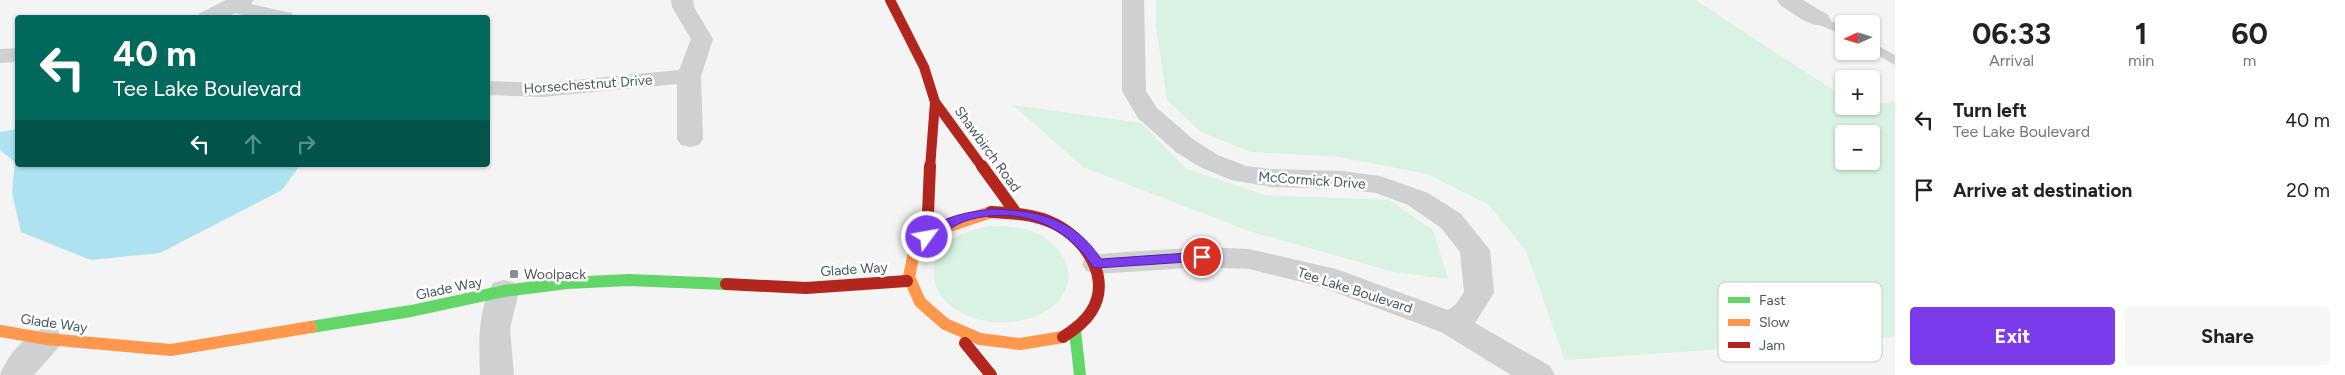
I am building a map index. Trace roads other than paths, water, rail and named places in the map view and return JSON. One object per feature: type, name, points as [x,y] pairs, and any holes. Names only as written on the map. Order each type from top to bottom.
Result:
[{"type":"main road","name":"Shawbirch Road","points":[[890,0],[924,68],[935,102],[1016,213]]},
{"type":"main road","name":"Shawbirch Road","points":[[927,237],[930,156],[935,102]]},
{"type":"main road","points":[[991,212],[1016,213],[1037,217],[1057,225],[1074,235],[1088,249],[1097,264],[1101,287],[1094,310],[1075,331],[1052,343],[1024,350],[994,350],[965,343],[942,332],[923,317],[911,299],[907,281],[913,257],[927,237],[945,224],[967,216],[991,212]]},
{"type":"main road","name":"Glade Way","points":[[0,331],[47,339],[171,350],[411,311],[504,291],[566,283],[629,280],[806,288],[907,281]]},
{"type":"main road","points":[[1075,331],[1080,375]]},
{"type":"main road","points":[[965,343],[991,375]]},
{"type":"street","points":[[682,0],[683,7],[702,39],[689,76],[690,140]]},
{"type":"street","name":"McCormick Drive","points":[[1133,0],[1134,91],[1147,113],[1165,131],[1185,146],[1209,161],[1241,174],[1271,178],[1342,180],[1380,185],[1418,199],[1451,221],[1474,250],[1478,293],[1467,312],[1452,324]]},
{"type":"street","points":[[1788,0],[1820,20]]},
{"type":"street","points":[[214,15],[239,3],[275,15]]},
{"type":"street","points":[[0,56],[15,54]]},
{"type":"street","name":"Horsechestnut Drive","points":[[490,88],[542,90],[689,76]]},
{"type":"street","name":"Tee Lake Boulevard","points":[[1097,264],[1202,257],[1249,258],[1325,277],[1452,324],[1538,375]]},
{"type":"street","points":[[497,375],[494,329],[504,291]]},
{"type":"street","points":[[16,375],[29,357],[47,339]]},
{"type":"lane","points":[[1820,20],[1835,28]]},
{"type":"lane","points":[[1880,52],[1895,61]]},
{"type":"water","points":[[15,129],[15,162],[0,150],[0,132]]},
{"type":"water","points":[[15,162],[15,167],[299,167],[282,190],[160,253],[91,260],[21,232],[12,193]]},
{"type":"place","name":"Woolpack","points":[[514,274]]}]
